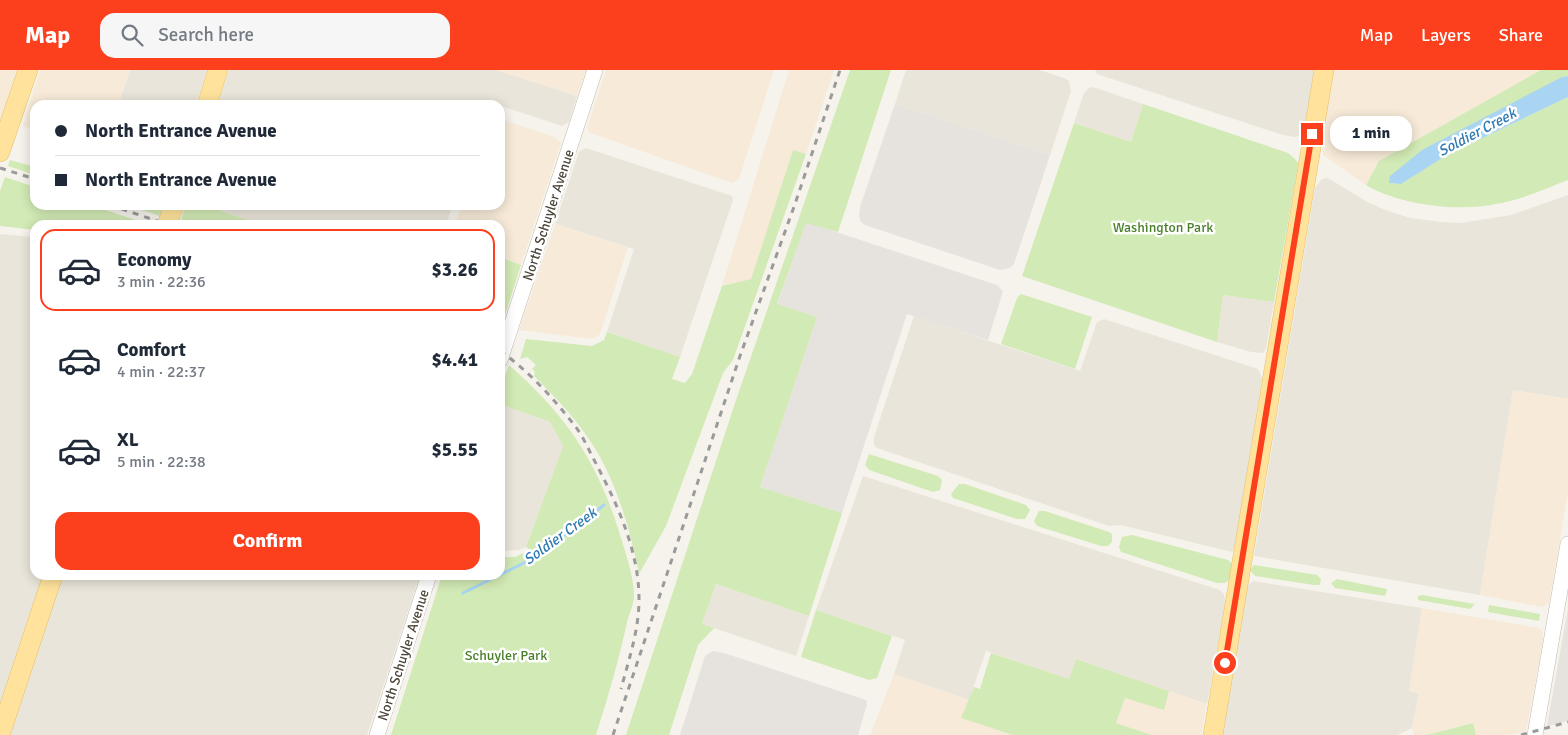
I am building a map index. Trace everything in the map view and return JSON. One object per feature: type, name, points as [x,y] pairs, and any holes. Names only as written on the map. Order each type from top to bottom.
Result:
[{"type":"main road","points":[[0,152],[28,70]]},
{"type":"main road","points":[[209,100],[218,70]]},
{"type":"main road","points":[[1212,735],[1324,70]]},
{"type":"main road","points":[[0,735],[51,580]]},
{"type":"street","name":"North Schuyler Avenue","points":[[505,345],[595,70]]},
{"type":"street","points":[[1535,735],[1568,544]]},
{"type":"street","name":"North Schuyler Avenue","points":[[377,735],[428,580]]},
{"type":"shaded area","points":[[0,70],[18,70],[0,125]]},
{"type":"shaded area","points":[[40,70],[130,70],[120,99],[123,100],[31,100]]},
{"type":"shaded area","points":[[130,70],[207,70],[198,100],[120,99]]},
{"type":"shaded area","points":[[229,70],[496,70],[577,96],[569,122],[562,126],[505,107],[505,100],[220,100]]},
{"type":"shaded area","points":[[496,70],[586,70],[577,96]]},
{"type":"shaded area","points":[[606,70],[774,70],[739,179],[732,183],[588,132],[588,125]]},
{"type":"shaded area","points":[[789,70],[834,70],[806,154],[793,150],[751,279],[722,286]]},
{"type":"shaded area","points":[[906,70],[1039,70],[1064,78],[1069,81],[1071,91],[1050,155],[895,104]]},
{"type":"shaded area","points":[[1095,70],[1315,70],[1304,132],[1300,136],[1294,137],[1097,74]]},
{"type":"shaded area","points":[[1334,70],[1541,70],[1379,161],[1366,185],[1323,155],[1322,142]]},
{"type":"shaded area","points":[[1093,87],[1143,104],[1131,142],[1074,123],[1084,93]]},
{"type":"shaded area","points":[[30,103],[30,128],[23,126]]},
{"type":"shaded area","points":[[895,104],[1050,155],[1014,264],[1010,268],[1000,270],[865,225],[861,222],[859,217],[860,207]]},
{"type":"shaded area","points":[[505,121],[554,137],[561,143],[521,265],[505,259],[505,220],[457,220],[460,210],[505,210]]},
{"type":"shaded area","points":[[586,148],[732,196],[733,200],[680,357],[607,332],[634,249],[555,224],[579,152]]},
{"type":"shaded area","points":[[1328,178],[1369,203],[1388,211],[1410,218],[1441,222],[1461,223],[1511,215],[1568,195],[1568,399],[1513,390],[1480,595],[1254,556],[1315,188],[1322,179]]},
{"type":"shaded area","points":[[218,210],[451,210],[448,220],[248,220]]},
{"type":"shaded area","points":[[806,222],[997,285],[1003,291],[988,340],[907,314],[842,513],[760,487],[817,317],[777,305]]},
{"type":"shaded area","points":[[555,224],[628,247],[600,334],[592,339],[519,330]]},
{"type":"shaded area","points":[[0,234],[30,237],[30,580],[42,580],[0,711]]},
{"type":"shaded area","points":[[1223,295],[1274,302],[1266,348],[1263,353],[1251,352],[1217,342]]},
{"type":"shaded area","points":[[914,316],[1080,371],[1097,322],[1104,319],[1258,369],[1262,378],[1235,548],[1232,552],[1121,525],[1109,526],[877,448],[874,445],[874,437]]},
{"type":"shaded area","points":[[1513,390],[1568,399],[1568,492],[1549,603],[1542,607],[1480,595]]},
{"type":"shaded area","points":[[505,406],[550,422],[563,446],[526,547],[519,550],[505,551]]},
{"type":"shaded area","points":[[863,476],[1220,590],[1224,594],[1225,603],[1207,704],[1076,659],[1069,679],[986,651],[969,700],[894,674],[905,640],[816,610]]},
{"type":"shaded area","points":[[59,580],[418,580],[367,735],[7,735]]},
{"type":"shaded area","points":[[1253,581],[1422,608],[1409,691],[1419,694],[1412,728],[1397,735],[1221,735],[1247,586]]},
{"type":"shaded area","points":[[716,584],[809,616],[796,656],[702,624]]},
{"type":"shaded area","points":[[1422,608],[1539,628],[1542,631],[1543,640],[1526,731],[1509,735],[1476,735],[1472,723],[1427,735],[1414,735],[1412,728],[1419,694],[1409,691]]},
{"type":"shaded area","points":[[1568,608],[1568,721],[1547,726]]},
{"type":"shaded area","points":[[713,651],[866,700],[867,704],[858,735],[680,735],[705,656]]},
{"type":"shaded area","points":[[894,674],[969,700],[962,718],[1013,735],[870,735]]},
{"type":"shaded area","points":[[1169,691],[1207,704],[1201,735],[1152,735],[1116,723],[1125,698],[1163,709]]},
{"type":"green space","points":[[850,70],[891,70],[838,232],[806,223],[777,304],[817,317],[760,487],[842,513],[809,616],[716,584],[702,624],[714,628],[698,645],[669,735],[626,735],[736,400]]},
{"type":"green space","points":[[1541,70],[1568,70],[1568,76],[1562,77],[1389,183],[1401,184],[1447,155],[1568,97],[1568,180],[1514,200],[1464,207],[1446,207],[1411,202],[1379,192],[1366,185],[1379,161]]},
{"type":"green space","name":"Washington Park","points":[[1143,104],[1288,153],[1298,164],[1274,302],[1223,295],[1217,342],[1022,276],[1074,123],[1131,142]]},
{"type":"green space","points":[[793,150],[806,154],[733,360],[723,373],[666,526],[639,574],[625,517],[611,479],[592,444],[576,421],[534,376],[535,372],[532,369],[536,365],[527,357],[520,359],[526,339],[592,346],[604,340],[607,332],[680,357],[672,379],[685,383],[692,374],[722,286],[751,279]]},
{"type":"green space","points":[[10,160],[30,166],[30,173],[8,166]]},
{"type":"green space","points":[[5,177],[30,185],[30,210],[105,210],[136,220],[30,220],[30,229],[0,226],[0,191]]},
{"type":"green space","points":[[142,210],[162,210],[160,216]]},
{"type":"green space","points":[[184,210],[218,210],[248,220],[181,220]]},
{"type":"green space","points":[[505,259],[521,265],[505,315]]},
{"type":"green space","points":[[1021,294],[1092,317],[1075,369],[1001,344],[1017,298]]},
{"type":"green space","name":"Schuyler Park","points":[[509,365],[549,404],[579,444],[603,488],[630,568],[634,589],[633,602],[596,735],[391,735],[440,580],[505,580],[505,557],[515,557],[530,550],[526,547],[563,446],[550,422],[505,406],[505,376]]},
{"type":"green space","points":[[869,454],[938,476],[942,480],[940,490],[933,492],[869,470],[865,465]]},
{"type":"green space","points":[[959,484],[965,484],[1026,505],[1030,510],[1025,519],[1017,519],[953,498],[951,494]]},
{"type":"green space","points":[[1039,511],[1045,511],[1109,532],[1112,534],[1112,542],[1108,546],[1101,546],[1037,526],[1034,521]]},
{"type":"green space","points":[[1132,535],[1228,560],[1232,564],[1230,579],[1225,583],[1217,583],[1121,552],[1119,547],[1122,537]]},
{"type":"green space","points":[[1254,565],[1317,575],[1321,579],[1320,585],[1255,576],[1250,570]]},
{"type":"green space","points":[[1337,579],[1387,589],[1385,596],[1335,588],[1331,583]]},
{"type":"green space","points":[[1422,595],[1475,604],[1470,609],[1418,600],[1418,596]]},
{"type":"green space","points":[[1489,605],[1540,614],[1539,621],[1488,612]]},
{"type":"green space","points":[[816,610],[892,636],[877,678],[869,680],[801,657]]},
{"type":"green space","points":[[991,653],[1069,679],[1076,659],[1169,691],[1164,710],[1125,698],[1116,723],[1152,735],[1013,735],[961,718],[974,687],[980,689]]},
{"type":"green space","points":[[1473,723],[1476,735],[1427,735]]},
{"type":"water","points":[[1568,76],[1568,97],[1447,155],[1401,184],[1389,183],[1390,176],[1422,150],[1562,77]]},
{"type":"waterway","name":"Soldier Creek","points":[[505,572],[534,558],[604,505]]},
{"type":"waterway","name":"Soldier Creek","points":[[463,593],[489,580]]},
{"type":"railway","points":[[613,735],[740,356],[795,204],[840,70]]},
{"type":"railway","points":[[0,168],[30,177]]},
{"type":"railway","points":[[125,210],[154,220]]},
{"type":"railway","points":[[505,355],[521,367],[540,386],[578,429],[609,489],[624,525],[635,562],[638,580],[639,611],[621,689]]},
{"type":"railway","points":[[1521,735],[1568,722]]},
{"type":"route","points":[[1225,663],[1291,272],[1312,134]]}]
